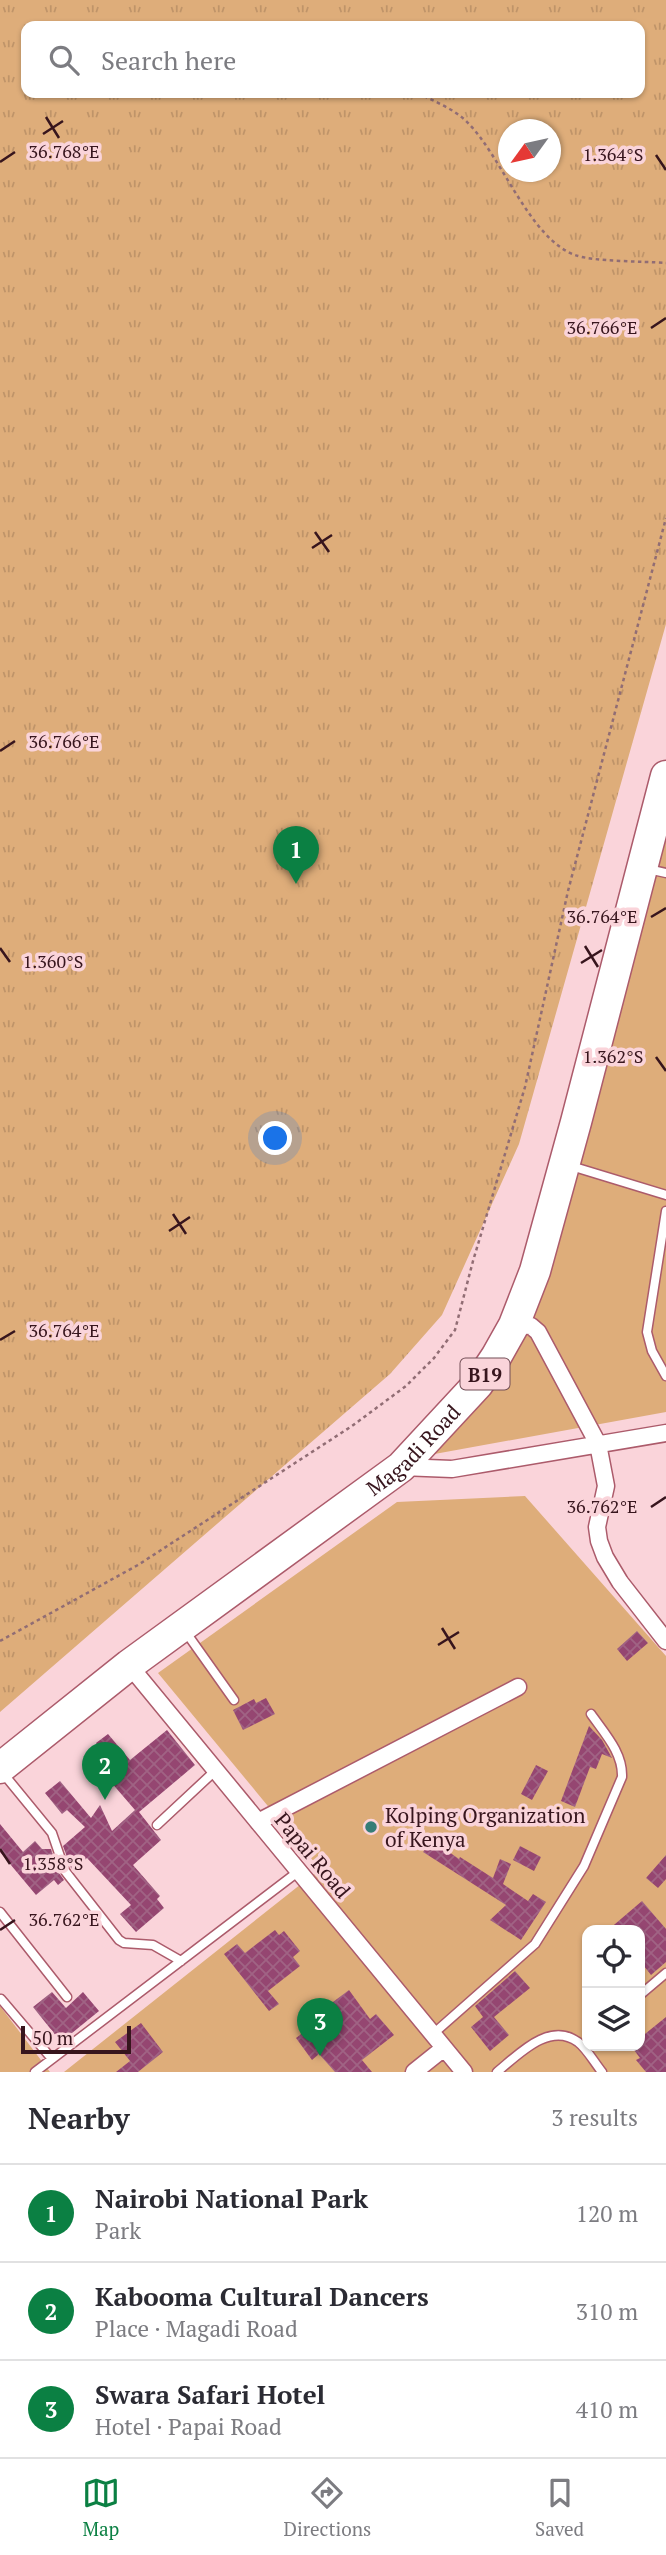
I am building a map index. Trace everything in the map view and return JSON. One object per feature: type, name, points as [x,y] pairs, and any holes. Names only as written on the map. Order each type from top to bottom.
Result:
[{"type":"highway","name":"Magadi Road","points":[[0,1768],[129,1665],[401,1467],[478,1384],[514,1325],[535,1271],[654,870],[666,776]]},
{"type":"street","points":[[514,1325],[531,1326],[538,1332],[598,1444],[606,1479],[597,1527],[599,1541],[620,1582],[666,1641]]},
{"type":"street","points":[[401,1467],[452,1469],[666,1433]]},
{"type":"street","name":"Papai Road","points":[[129,1665],[464,2072]]},
{"type":"street","points":[[258,1822],[518,1686]]},
{"type":"street","points":[[414,2072],[444,2048]]},
{"type":"lane","points":[[565,1164],[666,1195]]},
{"type":"lane","points":[[666,1212],[647,1332],[666,1376]]},
{"type":"lane","points":[[183,1627],[234,1700]]},
{"type":"lane","points":[[433,2034],[535,1944],[584,1866],[622,1777],[622,1765],[617,1752],[591,1714]]},
{"type":"lane","points":[[0,1768],[52,1833],[65,1871],[119,1940],[124,1943],[153,1945],[181,1961]]},
{"type":"lane","points":[[158,1825],[216,1770]]},
{"type":"lane","points":[[35,2072],[299,1871]]},
{"type":"lane","points":[[0,1912],[67,1997]]},
{"type":"lane","points":[[645,1991],[666,1973]]},
{"type":"lane","points":[[1,1998],[52,2059]]},
{"type":"lane","points":[[497,2072],[533,2043],[550,2036],[582,2041]]},
{"type":"lane","points":[[589,2051],[601,2072]]},
{"type":"path","points":[[427,98],[457,114],[474,130],[539,226],[556,245],[577,256],[666,263]]},
{"type":"path","points":[[0,1641],[138,1565],[352,1426],[406,1386],[434,1358],[455,1331],[525,1087],[568,891],[666,518]]},
{"type":"green space","points":[[0,0],[666,0],[666,624],[519,1144],[442,1315],[390,1374],[0,1712]]},
{"type":"green space","points":[[666,836],[666,1412],[429,1455],[507,1362],[600,1080]]},
{"type":"green space","points":[[525,1496],[666,1656],[666,2072],[64,2072],[320,1869],[158,1673],[397,1502]]},
{"type":"green space","points":[[0,2006],[50,2072],[0,2072]]},
{"type":"building","points":[[637,1631],[648,1643],[627,1661],[617,1649]]},
{"type":"building","points":[[266,1698],[275,1714],[243,1730],[233,1710],[254,1699],[256,1703]]},
{"type":"building","points":[[589,1726],[602,1740],[612,1758],[602,1754],[596,1769],[590,1767],[575,1807],[561,1801]]},
{"type":"building","points":[[167,1730],[195,1765],[139,1812],[161,1840],[133,1865],[160,1896],[157,1899],[164,1908],[136,1932],[120,1914],[131,1905],[87,1858],[73,1870],[71,1868],[63,1846],[85,1827],[67,1810],[62,1814],[45,1793],[60,1781],[91,1818],[100,1805],[112,1831],[135,1810],[110,1781],[112,1779],[98,1759],[104,1755],[96,1743],[108,1734],[130,1760]]},
{"type":"building","points":[[536,1765],[548,1771],[532,1800],[521,1794]]},
{"type":"building","points":[[0,1824],[23,1852],[35,1841],[42,1849],[51,1849],[64,1880],[58,1885],[54,1880],[36,1895],[0,1852]]},
{"type":"building","points":[[432,1840],[493,1878],[500,1859],[511,1864],[503,1884],[528,1901],[533,1894],[546,1902],[521,1940],[490,1920],[506,1905],[423,1852]]},
{"type":"building","points":[[520,1846],[541,1857],[534,1871],[513,1860]]},
{"type":"building","points":[[666,1855],[666,1879],[658,1888],[646,1878]]},
{"type":"building","points":[[642,1901],[666,1929],[666,1962],[651,1975],[645,1967],[645,1925],[614,1925]]},
{"type":"building","points":[[275,1930],[279,1935],[284,1931],[300,1951],[293,1957],[300,1966],[268,1991],[279,2004],[269,2011],[224,1954],[237,1944],[245,1953]]},
{"type":"building","points":[[515,1971],[530,1988],[494,2017],[509,2035],[490,2051],[471,2027],[483,2017],[475,2006]]},
{"type":"building","points":[[349,1990],[370,2019],[376,2014],[394,2035],[362,2060],[372,2072],[335,2072],[319,2054],[312,2060],[296,2038],[329,2013],[325,2008]]},
{"type":"building","points":[[52,1992],[66,2008],[83,1992],[99,2011],[61,2042],[33,2007]]},
{"type":"building","points":[[666,2017],[666,2072],[646,2072],[636,2060],[640,2058],[635,2051],[645,2051],[645,2034]]},
{"type":"building","points":[[141,2023],[163,2052],[138,2072],[116,2072],[130,2061],[115,2042]]},
{"type":"place","name":"Nairobi National Park","points":[[296,884]]},
{"type":"place","name":"Kabooma Cultural Dancers","points":[[105,1800]]},
{"type":"place","name":"Kolping Organization of Kenya","points":[[371,1827]]},
{"type":"place","name":"Swara Safari Hotel","points":[[320,2056]]}]
